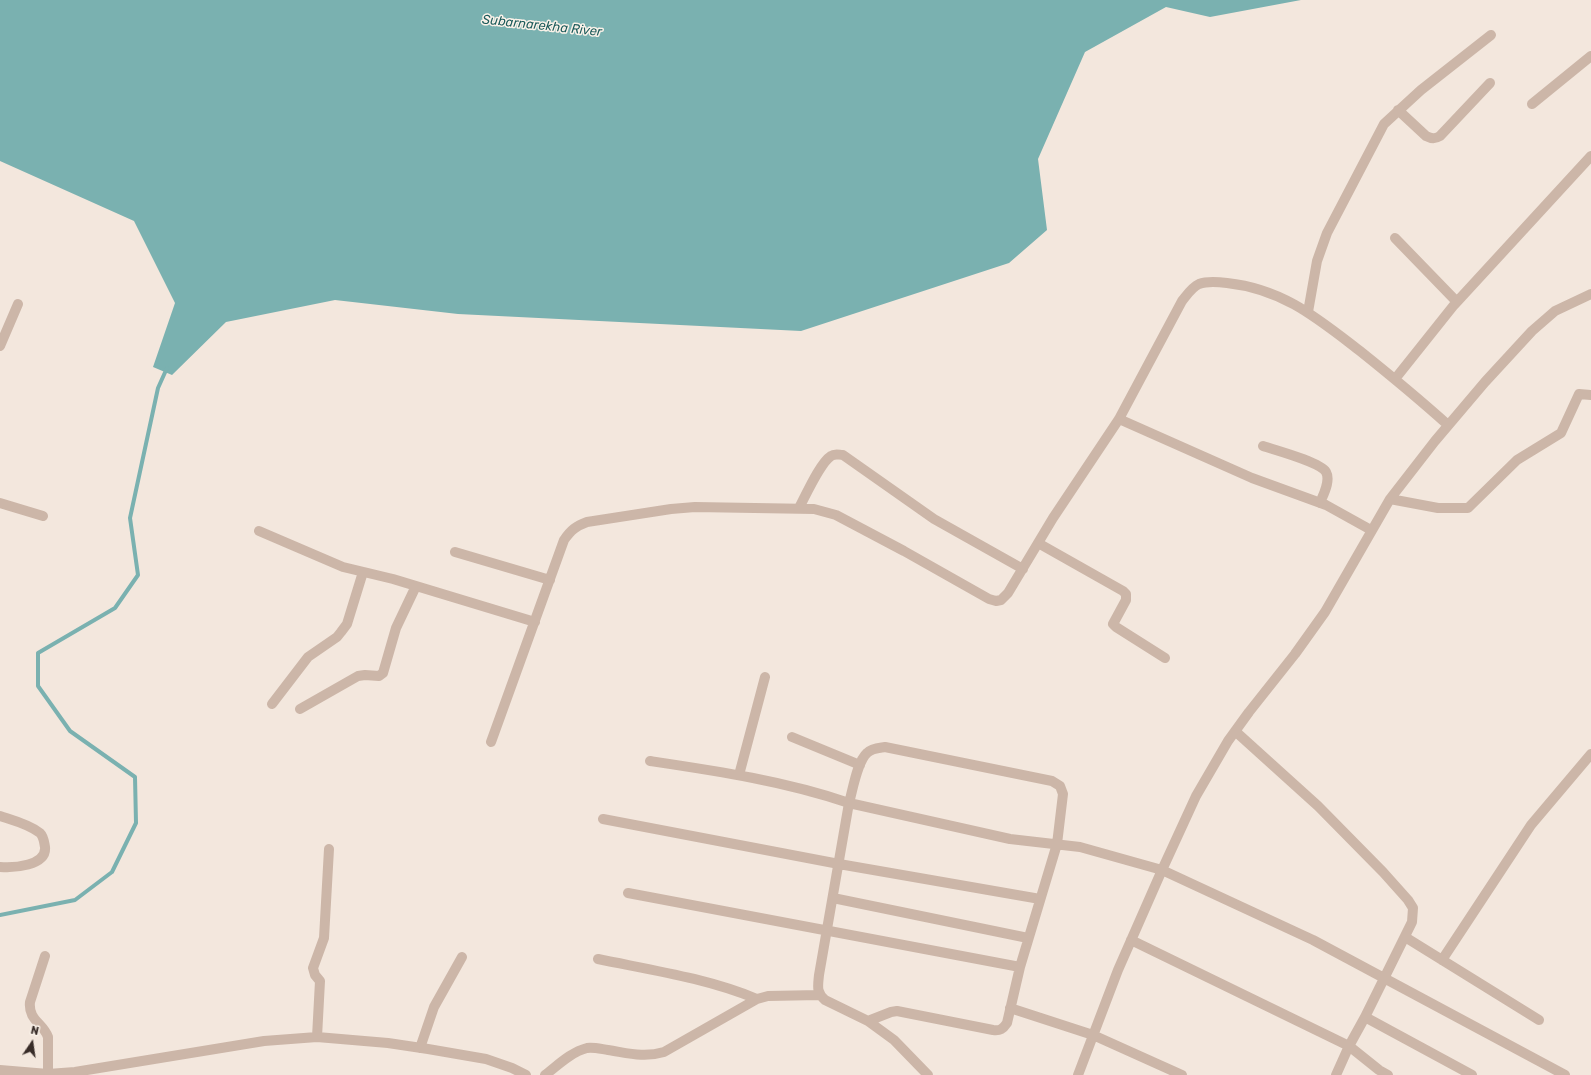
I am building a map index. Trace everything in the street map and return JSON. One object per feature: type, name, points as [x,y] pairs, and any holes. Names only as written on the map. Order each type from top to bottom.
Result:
[{"type":"street","points":[[1308,312],[1317,261],[1326,233],[1384,124],[1421,90],[1490,35]]},
{"type":"street","points":[[1532,104],[1591,56]]},
{"type":"street","points":[[1398,110],[1426,136],[1435,138],[1440,136],[1490,83]]},
{"type":"street","points":[[1395,379],[1457,302],[1591,156]]},
{"type":"street","points":[[1396,238],[1457,302]]},
{"type":"street","points":[[491,742],[564,540],[571,530],[578,525],[587,522],[695,506],[799,508],[826,512],[836,515],[904,551],[989,599],[996,601],[1004,598],[1023,569],[1052,518],[1119,419],[1182,301],[1191,290],[1200,284],[1218,282],[1234,284],[1259,290],[1291,301],[1308,312],[1395,379],[1448,425]]},
{"type":"street","points":[[1078,1075],[1118,970],[1162,870],[1196,796],[1235,731],[1295,654],[1325,612],[1390,499],[1448,425],[1532,331],[1554,311],[1591,294]]},
{"type":"street","points":[[0,346],[18,304]]},
{"type":"street","points":[[1390,499],[1438,508],[1468,508],[1517,460],[1561,433],[1579,394],[1591,395]]},
{"type":"street","points":[[1119,419],[1252,478],[1320,503],[1340,512],[1371,530]]},
{"type":"street","points":[[1263,446],[1310,462],[1322,468],[1326,473],[1327,478],[1320,503]]},
{"type":"street","points":[[799,508],[824,463],[830,456],[835,454],[843,455],[934,519],[1023,569]]},
{"type":"street","points":[[0,503],[43,516]]},
{"type":"street","points":[[259,531],[328,562],[343,567],[416,586],[535,622]]},
{"type":"street","points":[[1038,543],[1124,591],[1126,594],[1126,600],[1113,624],[1165,658]]},
{"type":"street","points":[[455,552],[550,580]]},
{"type":"street","points":[[272,704],[308,656],[337,637],[347,624],[363,572]]},
{"type":"street","points":[[300,709],[358,676],[379,676],[383,673],[396,628],[416,586]]},
{"type":"street","points":[[739,775],[765,677]]},
{"type":"street","points":[[1235,731],[1318,806],[1383,872],[1408,900],[1413,908],[1414,914],[1412,922],[1365,1017],[1348,1046],[1336,1075]]},
{"type":"street","points":[[792,737],[860,765]]},
{"type":"street","points":[[868,1021],[897,1011],[997,1031],[1004,1027],[1007,1023],[1028,938],[1057,844],[1063,794],[1060,786],[1052,781],[885,747],[868,752],[860,765],[849,803],[817,988],[819,995],[824,1000],[868,1021],[894,1040],[928,1075]]},
{"type":"street","points":[[1442,960],[1531,825],[1591,754]]},
{"type":"street","points":[[650,761],[739,775],[819,793],[849,803],[1010,839],[1080,847],[1162,870],[1313,940],[1566,1075]]},
{"type":"street","points":[[0,816],[40,833],[44,840],[45,850],[44,856],[38,861],[0,867]]},
{"type":"street","points":[[603,819],[839,864],[1040,899]]},
{"type":"street","points":[[317,1037],[321,984],[313,968],[324,938],[329,849]]},
{"type":"street","points":[[628,893],[1020,967]]},
{"type":"street","points":[[833,898],[1028,938]]},
{"type":"street","points":[[1405,937],[1539,1020]]},
{"type":"street","points":[[1131,940],[1348,1046],[1379,1070],[1388,1075]]},
{"type":"street","points":[[45,956],[30,1002],[30,1009],[32,1015],[46,1032],[48,1037],[48,1074]]},
{"type":"street","points":[[420,1048],[434,1007],[462,957]]},
{"type":"street","points":[[598,959],[705,982],[731,989],[757,999]]},
{"type":"street","points":[[545,1075],[571,1055],[587,1048],[596,1048],[641,1056],[652,1056],[664,1052],[757,999],[768,996],[819,995]]},
{"type":"street","points":[[1010,1008],[1093,1035],[1182,1075]]},
{"type":"street","points":[[1365,1017],[1472,1075]]},
{"type":"street","points":[[0,1070],[48,1074],[75,1072],[264,1041],[317,1037],[380,1042],[486,1059],[512,1068],[526,1075]]},
{"type":"water","name":"Subarnarekha River","points":[[0,0],[1301,0],[1210,17],[1166,7],[1085,52],[1038,159],[1047,230],[1009,263],[801,331],[458,314],[335,300],[226,322],[172,375],[153,367],[175,303],[134,221],[0,161]]},
{"type":"waterway","points":[[0,915],[75,900],[112,872],[136,823],[135,777],[70,731],[38,686],[38,653],[115,608],[138,575],[130,518],[158,388],[167,368]]}]
